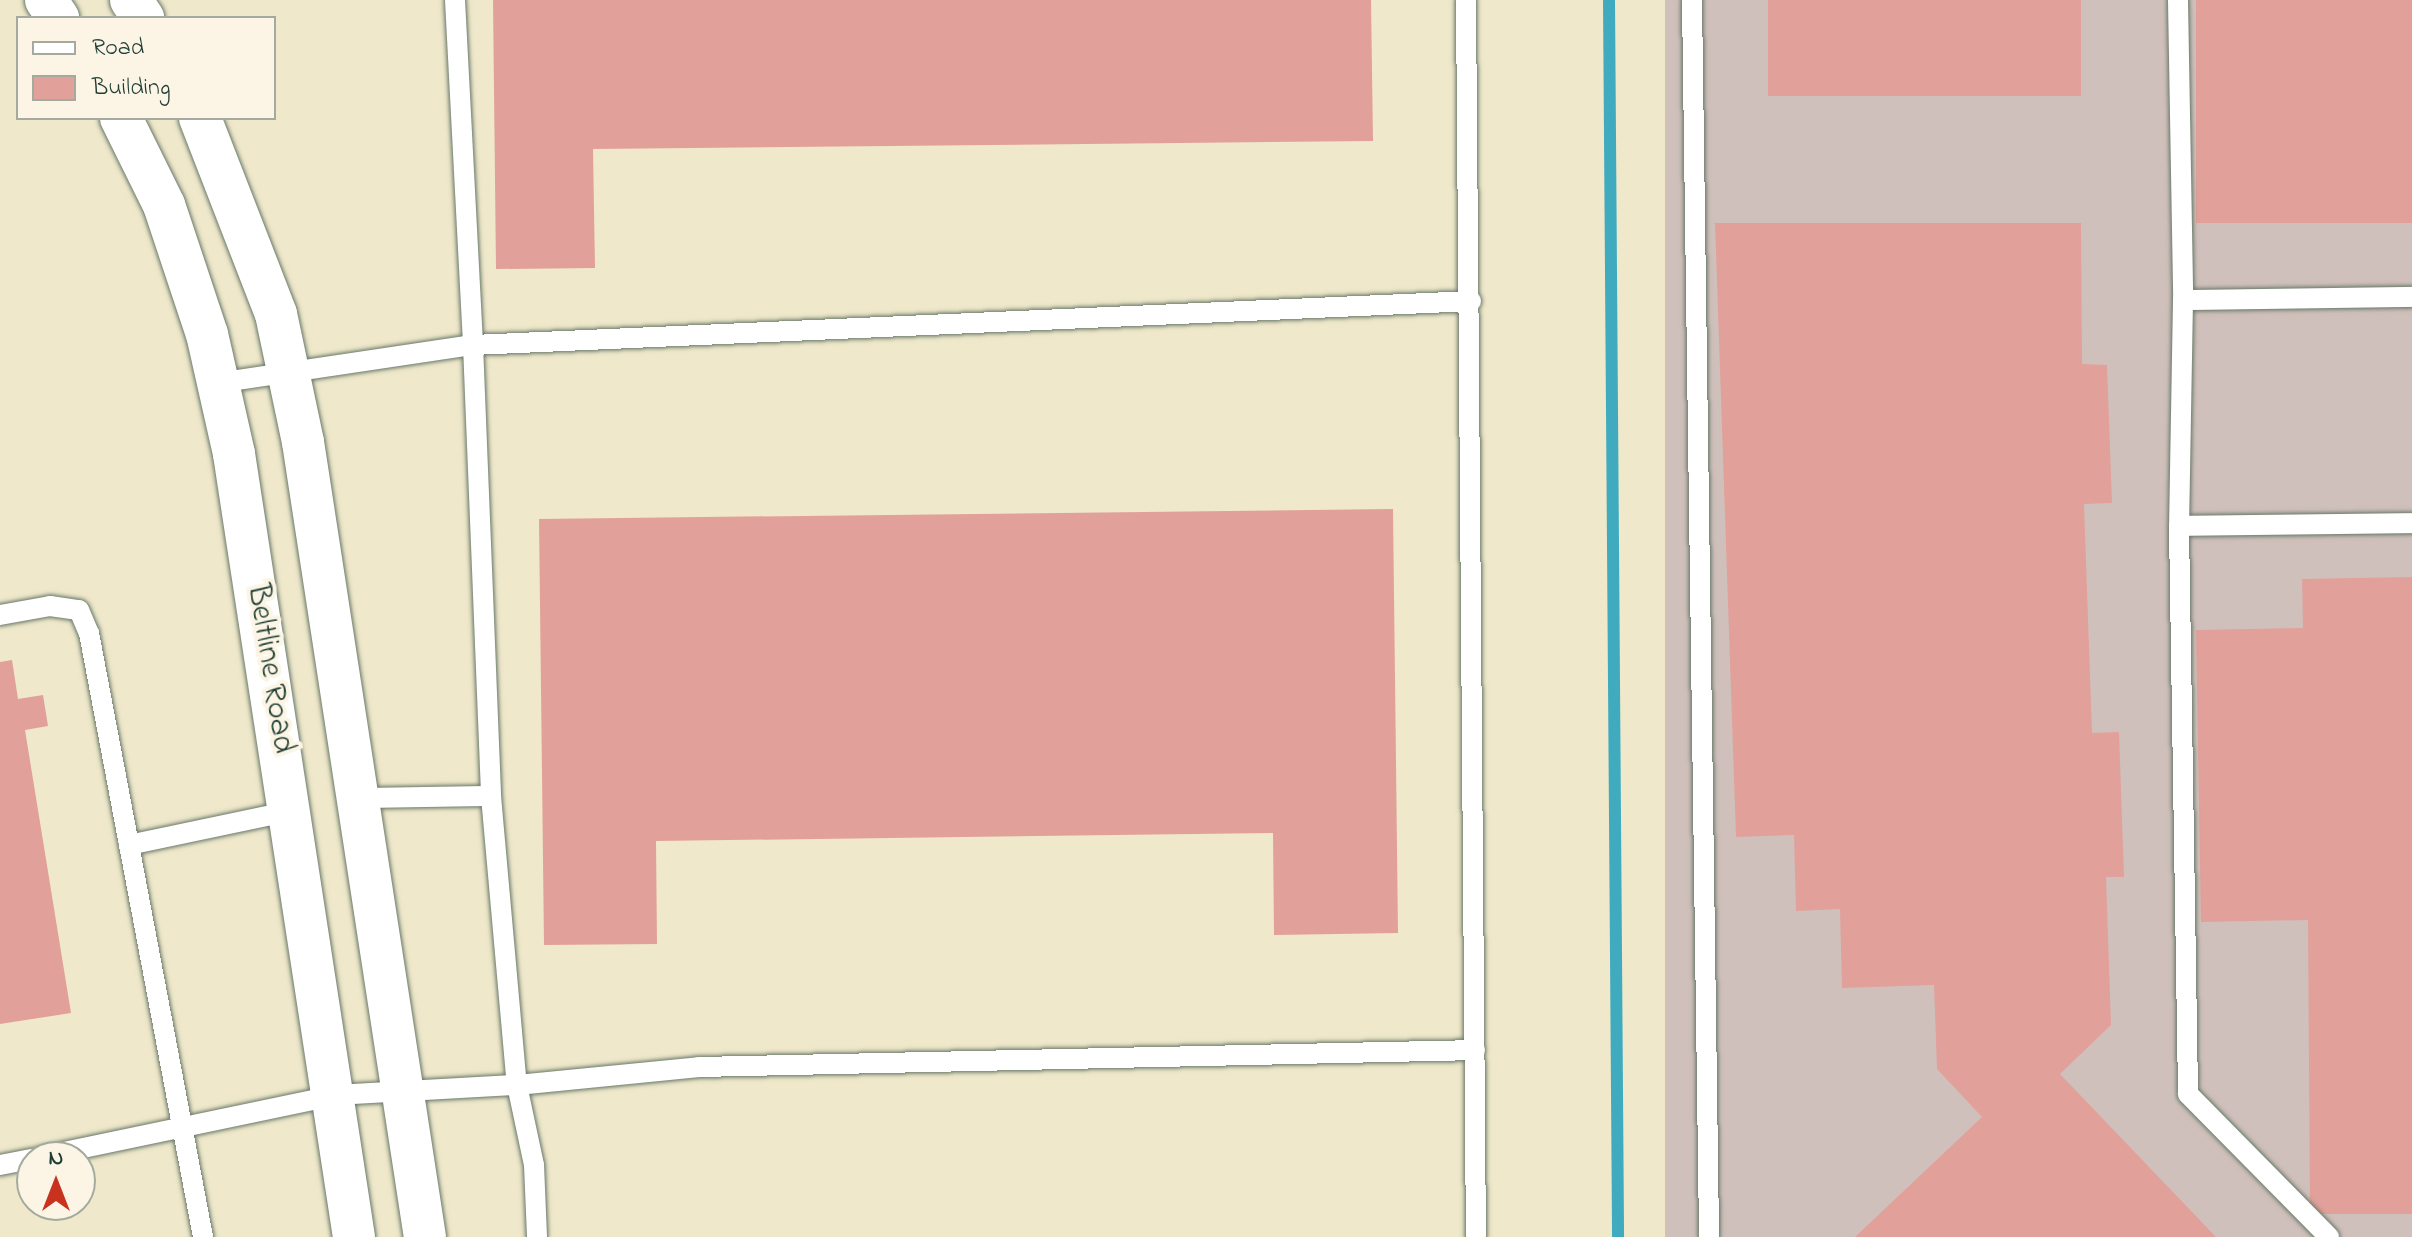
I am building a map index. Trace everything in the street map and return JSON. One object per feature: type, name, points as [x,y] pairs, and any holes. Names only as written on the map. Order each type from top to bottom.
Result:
[{"type":"street","name":"Beltline Road","points":[[122,120],[164,205],[218,383],[291,811],[336,1095],[354,1237]]},
{"type":"street","points":[[201,120],[230,181],[288,371],[360,798],[425,1237]]},
{"type":"lane","points":[[455,0],[491,796],[517,1085],[537,1237]]},
{"type":"lane","points":[[1466,0],[1471,301],[1476,1237]]},
{"type":"lane","points":[[1692,0],[1709,1237]]},
{"type":"lane","points":[[2178,0],[2183,300],[2179,526],[2188,1094],[2329,1237]]},
{"type":"lane","points":[[2183,300],[2412,297]]},
{"type":"lane","points":[[218,383],[473,345],[1471,301]]},
{"type":"lane","points":[[2179,526],[2412,523]]},
{"type":"lane","points":[[0,615],[50,606],[79,610],[129,845],[203,1237]]},
{"type":"lane","points":[[360,798],[491,796]]},
{"type":"lane","points":[[129,845],[291,811]]},
{"type":"lane","points":[[96,1146],[336,1095],[517,1085],[699,1067],[1475,1050]]},
{"type":"shaded area","points":[[1665,0],[2412,0],[2412,1237],[1665,1237]]},
{"type":"building","points":[[493,0],[1371,0],[1373,141],[593,149],[595,268],[496,269]]},
{"type":"building","points":[[1768,0],[2081,0],[2081,96],[1768,96]]},
{"type":"building","points":[[2196,0],[2412,0],[2412,223],[2196,223]]},
{"type":"building","points":[[1715,223],[2081,223],[2082,364],[2107,365],[2112,503],[2084,504],[2092,733],[2119,732],[2124,877],[2106,877],[2111,1025],[2060,1074],[2216,1237],[1855,1237],[1982,1117],[1937,1069],[1934,985],[1842,988],[1840,909],[1796,911],[1794,835],[1736,837]]},
{"type":"building","points":[[1393,509],[1398,933],[1274,935],[1273,833],[656,841],[657,944],[544,945],[539,519]]},
{"type":"building","points":[[2412,577],[2412,1214],[2310,1214],[2308,920],[2201,922],[2196,630],[2303,628],[2302,579]]},
{"type":"building","points":[[12,660],[18,699],[43,695],[48,726],[25,730],[71,1013],[0,1024],[0,662]]},
{"type":"waterway","points":[[1609,0],[1618,1237]]}]
